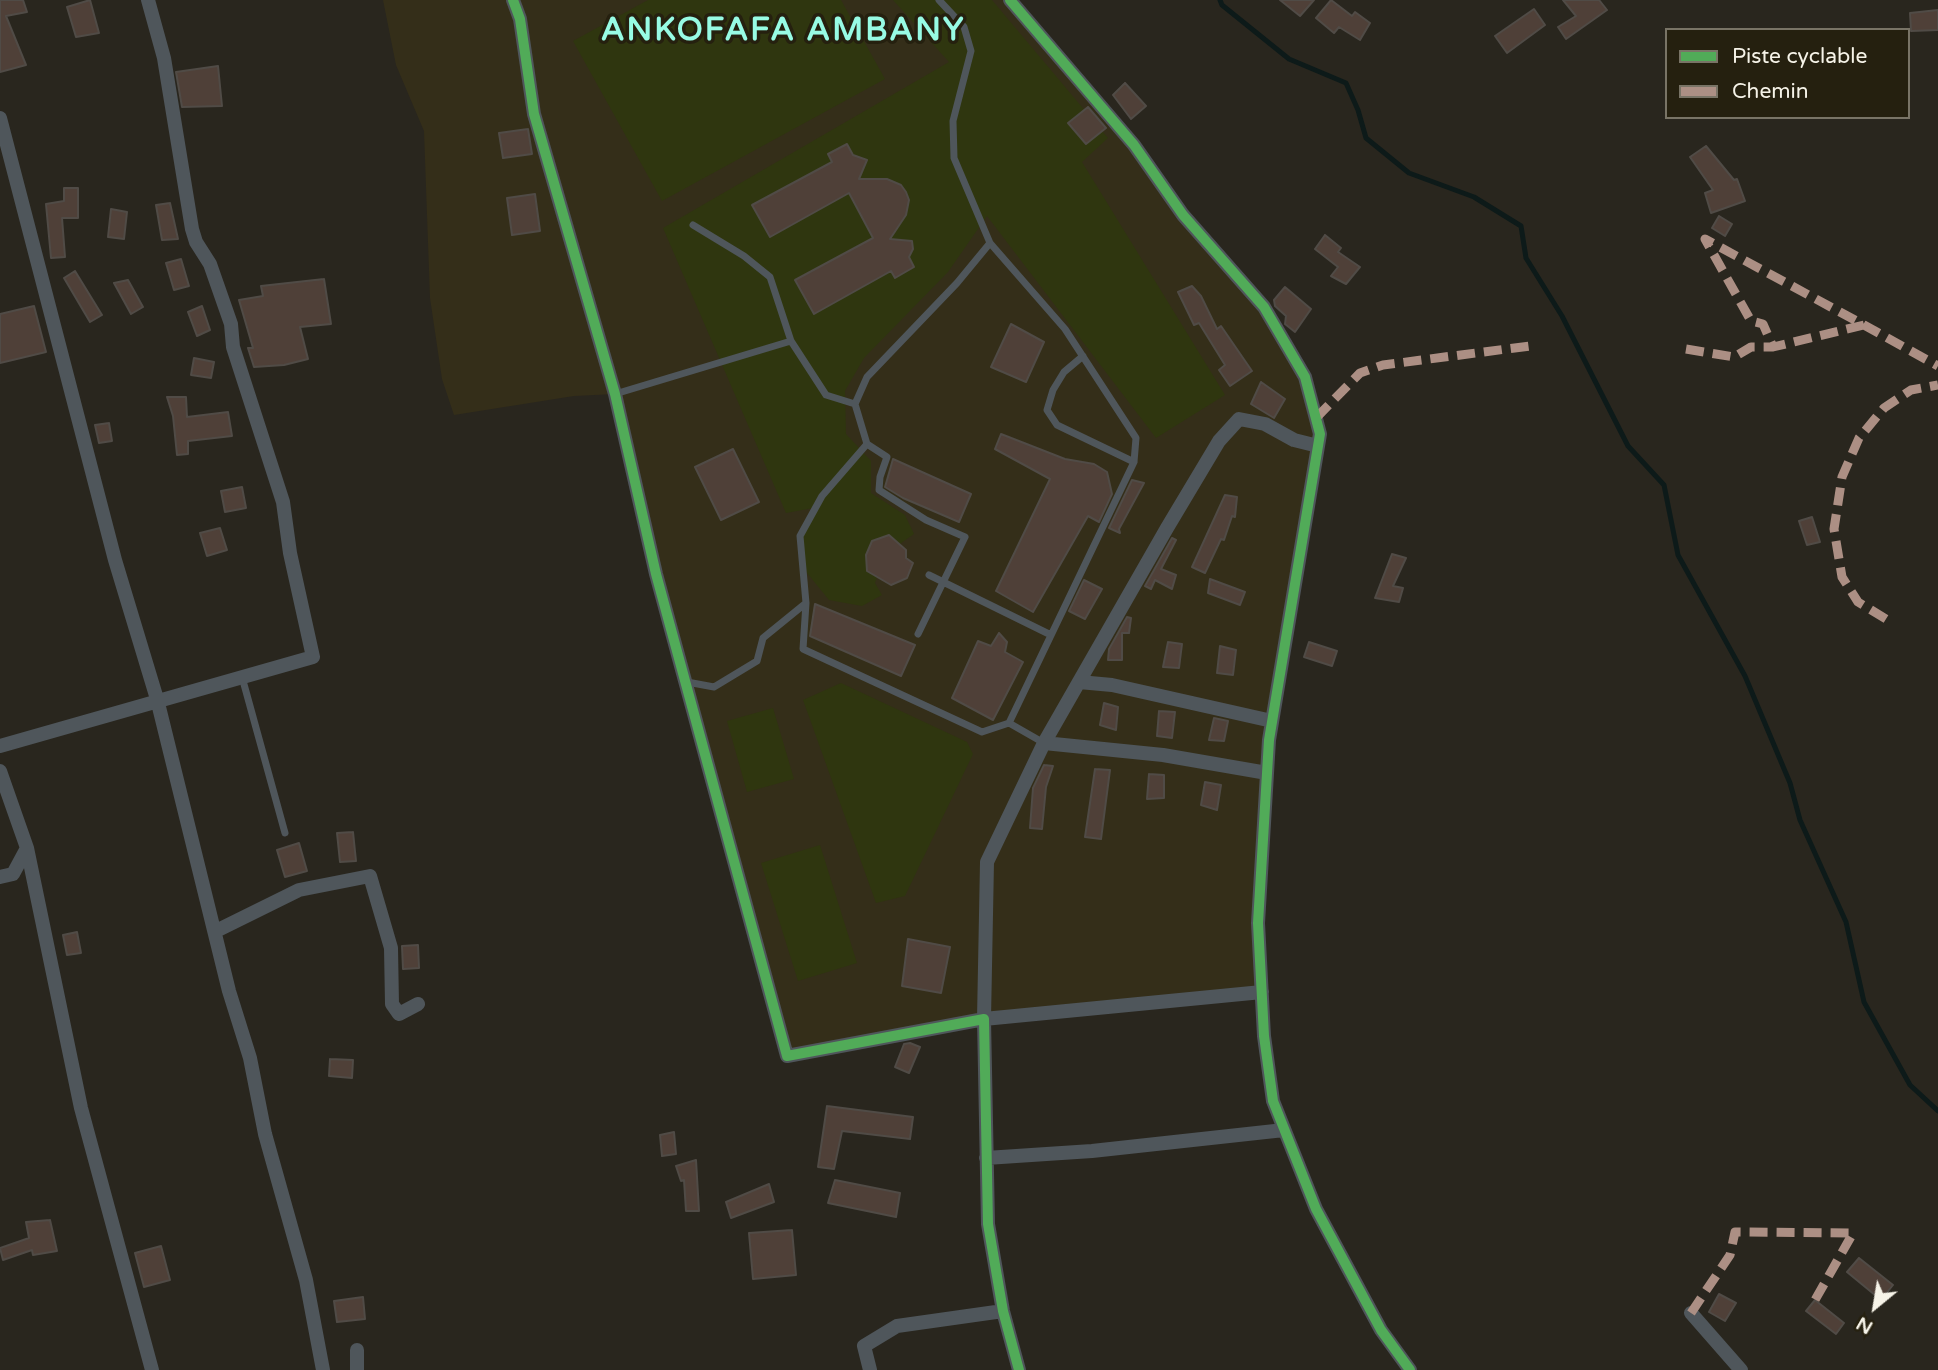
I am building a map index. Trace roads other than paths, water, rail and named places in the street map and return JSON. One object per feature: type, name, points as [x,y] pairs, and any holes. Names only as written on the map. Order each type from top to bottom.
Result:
[{"type":"street","points":[[0,746],[156,699],[313,657],[290,554],[283,502],[243,381],[233,346],[231,324],[210,264],[196,242],[192,229],[164,58],[148,0]]},
{"type":"street","points":[[513,0],[520,19],[534,114],[615,394],[656,574],[787,1056],[984,1018],[1262,992]]},
{"type":"street","points":[[1010,0],[1134,145],[1183,215],[1264,307],[1305,377],[1320,433],[1272,721],[1267,773],[1258,923],[1264,1036],[1273,1101],[1316,1209],[1381,1330],[1410,1370]]},
{"type":"street","points":[[0,118],[115,561],[156,699],[229,991],[250,1058],[265,1134],[306,1280],[323,1370]]},
{"type":"street","points":[[1019,1370],[1003,1311],[988,1224],[984,1018],[987,862],[1044,743],[1219,441],[1239,419],[1265,425],[1294,440],[1318,446]]},
{"type":"street","points":[[1079,682],[1112,685],[1272,721]]},
{"type":"street","points":[[1044,743],[1163,755],[1267,773]]},
{"type":"street","points":[[0,771],[27,849],[81,1108],[152,1370]]},
{"type":"street","points":[[0,877],[13,874],[27,849]]},
{"type":"street","points":[[216,931],[299,890],[370,876],[391,948],[392,1004],[399,1014],[418,1004]]},
{"type":"street","points":[[986,1158],[1092,1151],[1284,1130]]},
{"type":"street","points":[[870,1370],[863,1346],[897,1326],[1003,1311]]},
{"type":"street","points":[[1691,1313],[1741,1370]]},
{"type":"street","points":[[356,1350],[357,1370]]},
{"type":"lane","points":[[867,444],[822,496],[800,536],[806,603],[803,649],[982,732],[1009,723],[1135,462],[1136,438],[1065,329],[990,243],[954,158],[953,121],[971,51],[964,27],[939,0]]},
{"type":"lane","points":[[693,225],[744,256],[770,277],[791,341],[826,395],[855,404]]},
{"type":"lane","points":[[918,634],[965,537],[926,520],[879,491],[880,477],[887,457],[867,444],[855,404],[867,377],[957,283],[990,243]]},
{"type":"lane","points":[[615,394],[791,341]]},
{"type":"lane","points":[[1083,356],[1064,372],[1053,390],[1047,410],[1057,425],[1135,462]]},
{"type":"lane","points":[[929,575],[1051,635]]},
{"type":"lane","points":[[686,682],[714,687],[757,661],[763,638],[806,603]]},
{"type":"lane","points":[[242,677],[285,833]]},
{"type":"lane","points":[[1009,723],[1044,743]]},
{"type":"waterway","points":[[1220,0],[1222,5],[1289,59],[1346,83],[1366,138],[1409,173],[1474,197],[1521,226],[1526,258],[1562,316],[1628,446],[1664,485],[1678,555],[1745,676],[1790,783],[1800,820],[1846,922],[1864,1002],[1910,1085],[1938,1111]]},
{"type":"district","name":"ANKOFAFA AMBANY","points":[[783,32]]}]
